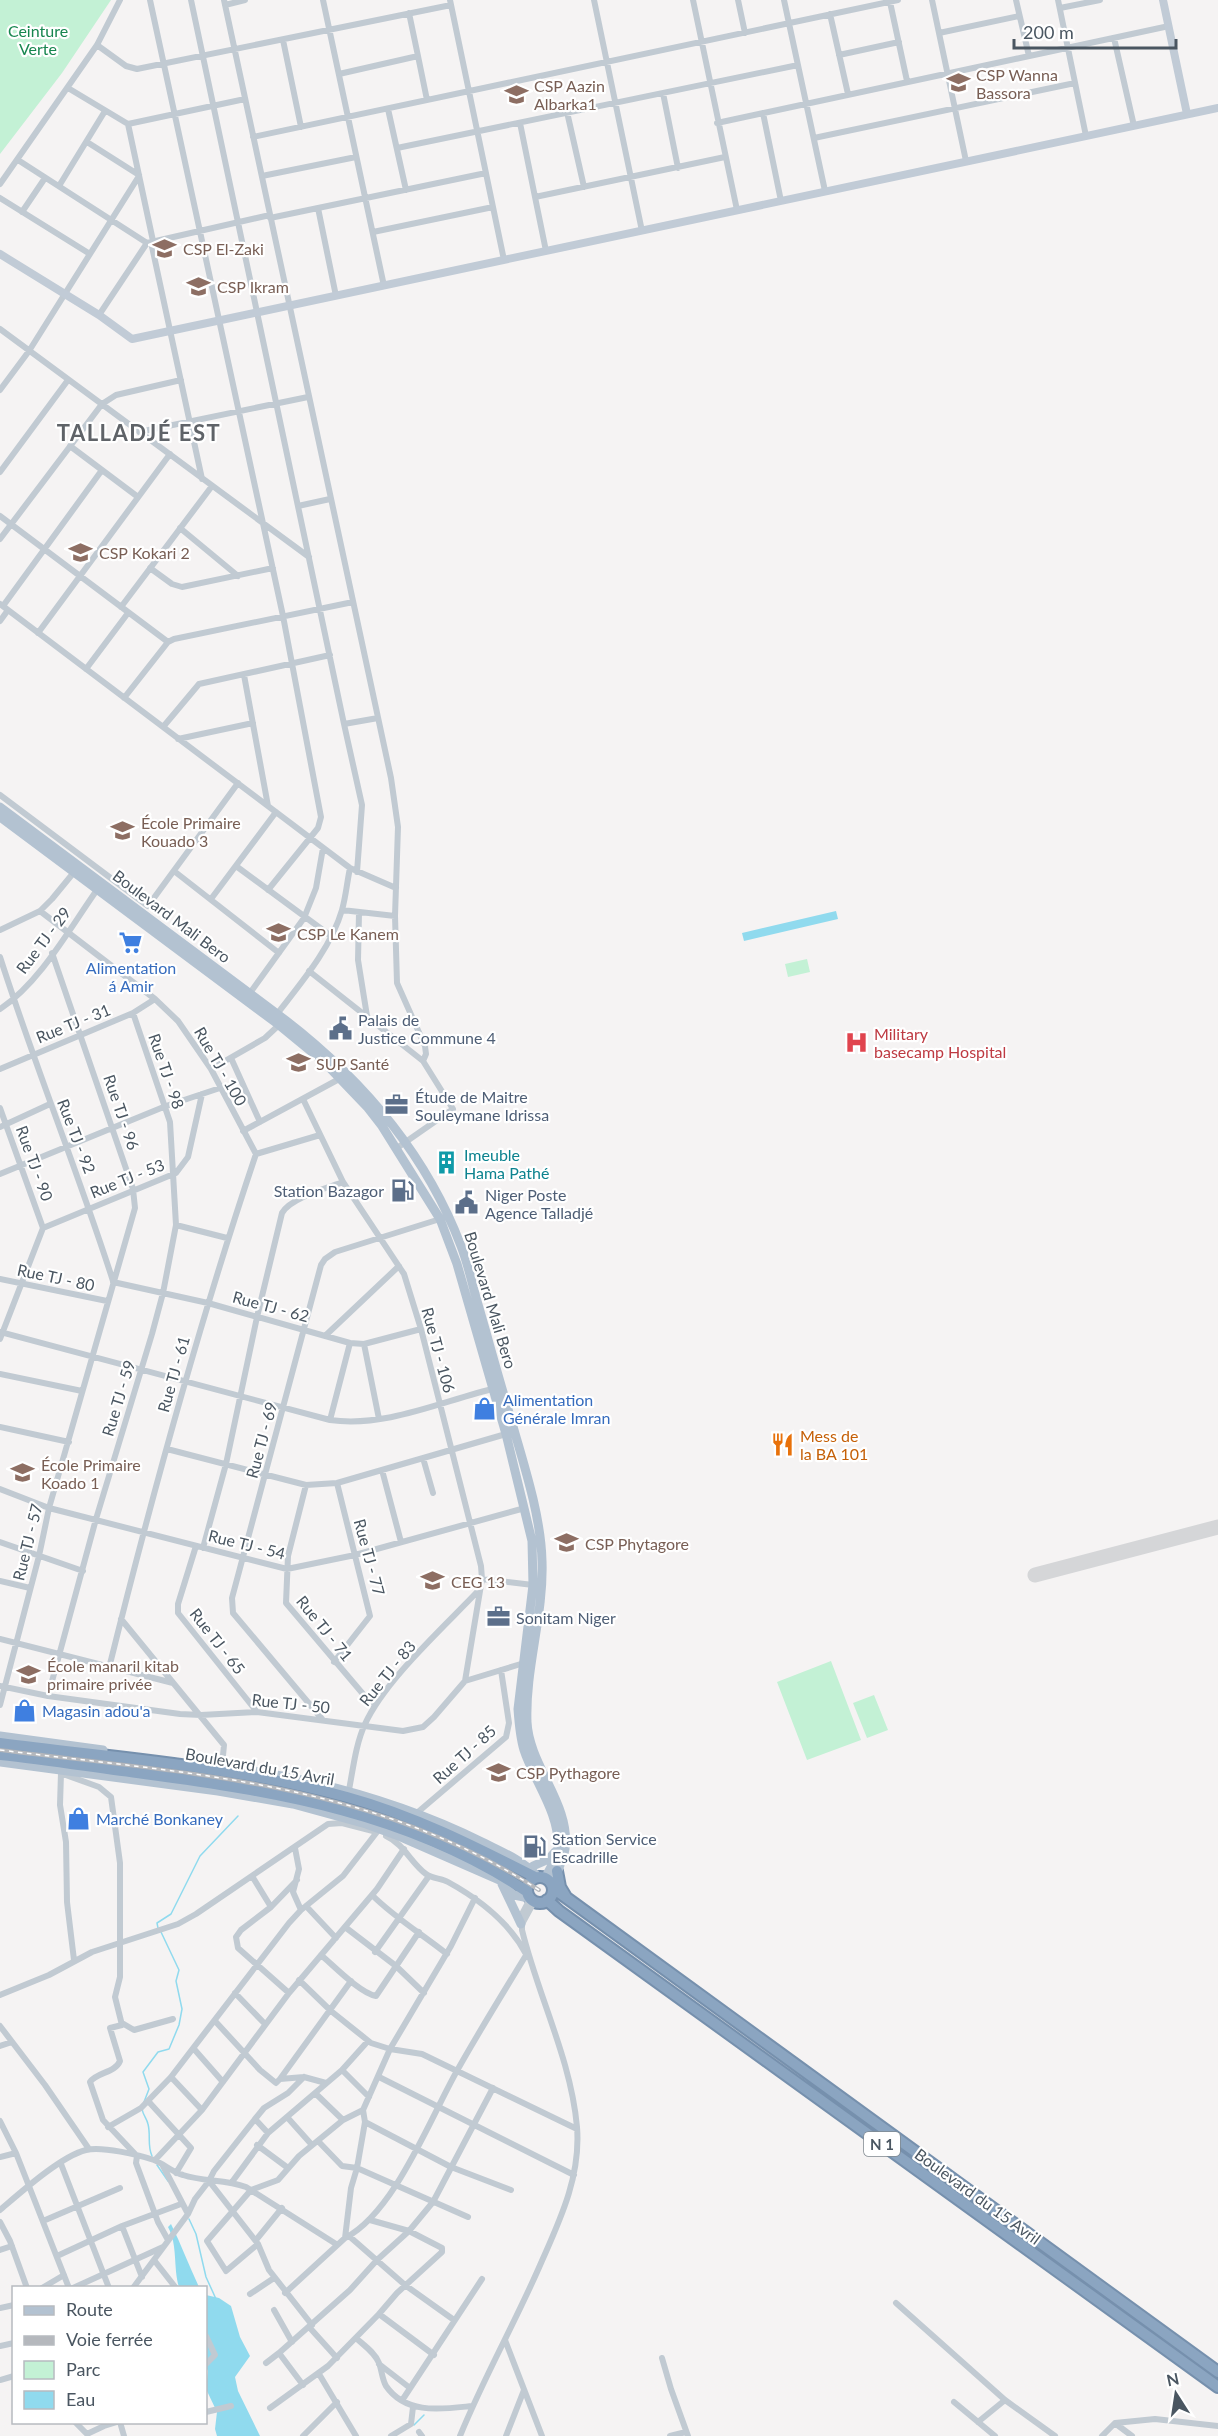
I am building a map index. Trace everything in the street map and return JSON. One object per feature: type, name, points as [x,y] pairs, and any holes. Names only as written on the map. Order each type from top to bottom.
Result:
[{"type":"highway","name":"Boulevard du 15 Avril","points":[[0,1743],[181,1766],[302,1786],[348,1797],[451,1835],[543,1878],[568,1900],[1218,2373]]},
{"type":"highway","name":"Boulevard du 15 Avril","points":[[0,1755],[250,1788],[338,1808],[440,1844],[495,1871],[529,1897]]},
{"type":"highway","points":[[557,1871],[560,1887],[568,1900]]},
{"type":"highway","points":[[543,1878],[552,1895],[541,1903],[529,1897],[528,1883],[543,1878]]},
{"type":"highway","name":"Boulevard du 15 Avril","points":[[548,1900],[559,1911],[1218,2387]]},
{"type":"main road","name":"Boulevard Mali Bero","points":[[0,807],[95,871],[100,885],[348,1074],[372,1099],[401,1145],[440,1219],[458,1264],[497,1388],[540,1540],[542,1594],[529,1691],[527,1725],[537,1761],[557,1804],[564,1827],[564,1851],[557,1871],[543,1878]]},
{"type":"main road","name":"Boulevard Mali Bero","points":[[0,817],[75,871],[100,885],[250,993],[341,1078],[401,1145],[430,1182],[462,1248],[497,1388],[533,1550],[533,1585],[518,1709],[521,1739],[548,1803],[555,1829],[557,1851]]},
{"type":"main road","name":"Boulevard du 15 Avril","points":[[0,1736],[222,1766],[349,1790],[418,1812],[494,1848],[543,1878]]},
{"type":"main road","name":"Boulevard du 15 Avril","points":[[0,1762],[218,1791],[328,1813],[396,1835],[529,1897]]},
{"type":"main road","points":[[543,1878],[557,1851]]},
{"type":"main road","points":[[543,1878],[549,1858],[557,1851]]},
{"type":"main road","points":[[500,1882],[521,1924]]},
{"type":"street","points":[[0,183],[97,45],[120,0]]},
{"type":"street","points":[[150,0],[273,568],[321,817],[318,828],[268,891]]},
{"type":"street","points":[[191,0],[362,805],[357,872]]},
{"type":"street","points":[[245,0],[224,2],[397,808],[395,916],[397,986],[425,1046],[426,1054],[423,1061]]},
{"type":"street","points":[[323,0],[384,286]]},
{"type":"street","points":[[594,0],[642,231]]},
{"type":"street","points":[[693,0],[737,210]]},
{"type":"street","points":[[738,0],[745,33]]},
{"type":"street","points":[[784,0],[825,191]]},
{"type":"street","points":[[253,137],[898,0]]},
{"type":"street","points":[[932,0],[966,161]]},
{"type":"street","points":[[1016,0],[1029,56]]},
{"type":"street","points":[[1058,0],[1086,136]]},
{"type":"street","points":[[1060,8],[1100,0]]},
{"type":"street","points":[[1163,0],[1188,114]]},
{"type":"street","points":[[97,45],[137,69],[283,40],[450,2],[504,260]]},
{"type":"street","points":[[890,2],[907,81]]},
{"type":"street","points":[[409,13],[427,100]]},
{"type":"street","points":[[830,14],[848,94]]},
{"type":"street","points":[[939,33],[1019,16]]},
{"type":"street","points":[[717,123],[1169,26]]},
{"type":"street","points":[[1113,38],[1134,126]]},
{"type":"street","points":[[283,40],[301,127]]},
{"type":"street","points":[[839,55],[899,42]]},
{"type":"street","points":[[339,74],[418,56]]},
{"type":"street","points":[[397,148],[798,65]]},
{"type":"street","points":[[814,138],[1075,83]]},
{"type":"street","points":[[68,88],[128,124],[245,99]]},
{"type":"street","points":[[663,93],[678,168]]},
{"type":"street","points":[[0,254],[99,315],[132,339],[1218,108]]},
{"type":"street","points":[[388,109],[406,190]]},
{"type":"street","points":[[59,186],[105,111]]},
{"type":"street","points":[[567,112],[584,187]]},
{"type":"street","points":[[763,113],[781,201]]},
{"type":"street","points":[[520,123],[546,251]]},
{"type":"street","points":[[128,124],[150,242],[202,478]]},
{"type":"street","points":[[87,142],[139,176]]},
{"type":"street","points":[[261,176],[357,157]]},
{"type":"street","points":[[535,197],[725,157]]},
{"type":"street","points":[[18,160],[150,242]]},
{"type":"street","points":[[99,315],[150,242],[239,221],[318,208],[486,173]]},
{"type":"street","points":[[0,390],[29,351],[139,176]]},
{"type":"street","points":[[22,212],[45,178]]},
{"type":"street","points":[[0,198],[90,254]]},
{"type":"street","points":[[373,232],[493,207]]},
{"type":"street","points":[[318,208],[336,296]]},
{"type":"street","points":[[0,329],[309,557]]},
{"type":"street","points":[[0,472],[69,380]]},
{"type":"street","points":[[0,539],[102,404],[116,395],[181,380]]},
{"type":"street","points":[[139,432],[308,397]]},
{"type":"street","points":[[70,446],[138,497]]},
{"type":"street","points":[[38,633],[170,454]]},
{"type":"street","points":[[0,621],[4,607],[102,470]]},
{"type":"street","points":[[120,607],[212,486]]},
{"type":"street","points":[[298,506],[330,499]]},
{"type":"street","points":[[0,516],[168,642]]},
{"type":"street","points":[[180,528],[238,576]]},
{"type":"street","points":[[150,568],[172,584],[182,587],[273,568]]},
{"type":"street","points":[[124,698],[168,642],[353,602]]},
{"type":"street","points":[[4,607],[350,868],[396,888]]},
{"type":"street","points":[[86,669],[128,613]]},
{"type":"street","points":[[164,727],[199,684],[330,656]]},
{"type":"street","points":[[244,675],[268,806]]},
{"type":"street","points":[[344,724],[378,718]]},
{"type":"street","points":[[178,739],[253,723]]},
{"type":"street","points":[[0,795],[95,871],[148,906],[238,783]]},
{"type":"street","points":[[211,899],[276,812]]},
{"type":"street","points":[[250,993],[304,918],[316,888],[323,848]]},
{"type":"street","points":[[236,866],[331,936]]},
{"type":"street","points":[[211,1069],[265,1038],[280,1020],[331,936],[342,910],[350,868]]},
{"type":"street","points":[[0,930],[40,911],[75,871]]},
{"type":"street","points":[[174,871],[279,953]]},
{"type":"street","name":"Rue TJ - 29","points":[[0,1009],[14,1000],[52,953],[100,885]]},
{"type":"street","points":[[342,910],[395,916]]},
{"type":"street","name":"Rue TJ - 100","points":[[40,911],[155,999],[184,1028],[211,1069],[256,1154]]},
{"type":"street","points":[[359,913],[358,960],[367,1016]]},
{"type":"street","name":"Rue TJ - 96","points":[[52,953],[134,1189],[135,1208],[126,1245],[113,1282]]},
{"type":"street","name":"Rue TJ - 92","points":[[0,957],[32,1055],[89,1207],[113,1282]]},
{"type":"street","points":[[309,971],[423,1061],[453,1109],[401,1145]]},
{"type":"street","name":"Rue TJ - 31","points":[[0,1069],[133,1013],[155,999]]},
{"type":"street","name":"Rue TJ - 98","points":[[133,1013],[166,1106],[171,1132],[173,1175]]},
{"type":"street","points":[[231,1058],[260,1122]]},
{"type":"street","points":[[243,1131],[341,1078]]},
{"type":"street","points":[[0,1174],[166,1106],[220,1088]]},
{"type":"street","name":"Rue TJ - 53","points":[[43,1228],[89,1207],[173,1175],[188,1157],[202,1094]]},
{"type":"street","name":"Rue TJ - 106","points":[[303,1099],[343,1182],[399,1266],[421,1329],[482,1566],[479,1591]]},
{"type":"street","points":[[3,1125],[50,1104]]},
{"type":"street","name":"Rue TJ - 90","points":[[0,1108],[3,1125],[22,1165],[43,1228]]},
{"type":"street","points":[[256,1154],[320,1135]]},
{"type":"street","name":"Rue TJ - 61","points":[[109,1668],[142,1532],[184,1382],[227,1238],[256,1154]]},
{"type":"street","name":"Rue TJ - 59","points":[[48,1696],[96,1519],[163,1293],[176,1225],[173,1175]]},
{"type":"street","points":[[200,1547],[226,1464],[280,1219],[285,1207],[295,1201],[343,1182]]},
{"type":"street","name":"Rue TJ - 69","points":[[322,1719],[232,1613],[232,1598],[325,1259],[335,1252],[440,1219]]},
{"type":"street","points":[[176,1225],[227,1238]]},
{"type":"street","points":[[43,1228],[1,1335],[330,1420],[352,1423],[379,1419],[497,1388]]},
{"type":"street","points":[[326,1335],[399,1266]]},
{"type":"street","name":"Rue TJ - 80","points":[[0,1279],[107,1301]]},
{"type":"street","name":"Rue TJ - 62","points":[[113,1282],[208,1303],[350,1342],[364,1344],[421,1329]]},
{"type":"street","name":"Rue TJ - 57","points":[[0,1705],[2,1687],[39,1556],[49,1508],[113,1282]]},
{"type":"street","points":[[330,1420],[350,1342]]},
{"type":"street","points":[[364,1344],[379,1419]]},
{"type":"street","points":[[0,1374],[82,1391]]},
{"type":"street","points":[[0,1427],[69,1442]]},
{"type":"street","points":[[167,1449],[306,1485],[337,1483],[506,1434]]},
{"type":"street","points":[[423,1458],[434,1493]]},
{"type":"street","points":[[382,1470],[401,1542]]},
{"type":"street","name":"Rue TJ - 77","points":[[334,1662],[370,1616],[337,1483]]},
{"type":"street","name":"Rue TJ - 71","points":[[306,1485],[287,1569],[285,1600],[287,1606],[374,1707]]},
{"type":"street","name":"Rue TJ - 54","points":[[0,1490],[49,1508],[287,1569],[355,1555],[525,1508]]},
{"type":"street","points":[[0,1542],[82,1571]]},
{"type":"street","name":"Rue TJ - 65","points":[[200,1547],[178,1604],[178,1613],[257,1712]]},
{"type":"street","points":[[482,1579],[533,1585]]},
{"type":"street","points":[[0,1581],[30,1588]]},
{"type":"street","points":[[479,1591],[465,1681],[533,1660]]},
{"type":"street","name":"Rue TJ - 83","points":[[349,1790],[364,1726],[374,1707],[404,1670],[479,1591]]},
{"type":"street","points":[[121,1619],[224,1745],[222,1766]]},
{"type":"street","points":[[0,1639],[172,1683]]},
{"type":"street","name":"Rue TJ - 85","points":[[418,1812],[506,1737],[508,1723],[501,1670]]},
{"type":"street","name":"Rue TJ - 50","points":[[2,1687],[48,1696],[201,1715],[257,1712],[403,1731],[423,1726],[434,1717],[465,1681]]},
{"type":"street","points":[[43,1767],[99,1787],[111,1797],[120,1863],[118,1942],[120,1977],[115,1997],[119,2018],[122,2024],[134,2030],[172,2019]]},
{"type":"street","points":[[61,1773],[60,1805],[67,1858],[66,1902],[74,1960]]},
{"type":"street","points":[[0,1995],[49,1975],[74,1960],[118,1942],[178,1924],[332,1823],[342,1823],[377,1832],[392,1839],[429,1876],[445,1880],[475,1898],[513,1932],[527,1953]]},
{"type":"street","points":[[108,2127],[149,2102],[194,2049],[256,1964],[304,1908],[343,1876],[377,1832]]},
{"type":"street","points":[[295,1848],[299,1869],[293,1896],[336,1938]]},
{"type":"street","points":[[155,2160],[202,2110],[299,1980],[372,1895],[404,1849]]},
{"type":"street","points":[[252,1876],[271,1907]]},
{"type":"street","points":[[375,1952],[429,1876]]},
{"type":"street","points":[[289,1993],[238,1948],[236,1937],[241,1930],[271,1907],[297,1880]]},
{"type":"street","points":[[372,1895],[398,1919],[447,1954]]},
{"type":"street","points":[[460,2436],[551,2240],[574,2175],[577,2128],[565,2068],[527,1953],[521,1924],[529,1897]]},
{"type":"street","points":[[347,2237],[351,2188],[365,2122],[363,2110],[390,2049],[447,1954],[475,1898]]},
{"type":"street","points":[[345,1928],[396,1966],[424,1993]]},
{"type":"street","points":[[321,1955],[351,1981],[370,1995],[376,1996],[419,1932]]},
{"type":"street","points":[[285,2292],[336,2244],[370,2220],[395,2186],[457,2070],[527,1953]]},
{"type":"street","points":[[299,1980],[331,2011],[368,2041],[390,2049],[422,2054],[577,2128]]},
{"type":"street","points":[[215,2021],[276,2083],[351,1981]]},
{"type":"street","points":[[235,1993],[265,2024]]},
{"type":"street","points":[[122,2024],[110,2028],[119,2056],[119,2064],[90,2080],[99,2109],[108,2127],[116,2132],[137,2156],[136,2163],[168,2240]]},
{"type":"street","points":[[0,2026],[89,2149]]},
{"type":"street","points":[[232,2182],[268,2133],[342,2070],[368,2041]]},
{"type":"street","points":[[0,2046],[12,2042]]},
{"type":"street","points":[[194,2049],[224,2082]]},
{"type":"street","points":[[342,2070],[369,2097]]},
{"type":"street","points":[[171,2077],[202,2110]]},
{"type":"street","points":[[280,2079],[304,2077],[326,2083]]},
{"type":"street","points":[[135,2286],[188,2214],[214,2170],[255,2119],[264,2108],[282,2098],[304,2077]]},
{"type":"street","points":[[379,2077],[574,2175]]},
{"type":"street","points":[[266,2363],[350,2290],[377,2260],[409,2231],[433,2202],[493,2088]]},
{"type":"street","points":[[315,2093],[343,2120]]},
{"type":"street","points":[[149,2102],[191,2149],[176,2173]]},
{"type":"street","points":[[282,2208],[257,2242],[228,2270],[224,2271],[207,2239],[251,2190],[278,2180],[315,2143],[343,2120],[363,2110]]},
{"type":"street","points":[[287,2117],[342,2166],[357,2168],[468,2217]]},
{"type":"street","points":[[255,2119],[268,2133]]},
{"type":"street","points":[[0,2121],[16,2154],[70,2286]]},
{"type":"street","points":[[365,2122],[451,2167],[511,2190]]},
{"type":"street","points":[[257,2145],[288,2168]]},
{"type":"street","points":[[0,2210],[28,2186],[89,2149],[155,2160],[176,2173],[209,2181],[232,2182],[282,2208],[336,2244]]},
{"type":"street","points":[[0,2157],[16,2154]]},
{"type":"street","points":[[61,2164],[108,2286]]},
{"type":"street","points":[[162,2165],[188,2214]]},
{"type":"street","points":[[209,2181],[257,2242],[274,2278],[338,2358]]},
{"type":"street","points":[[43,2222],[120,2188]]},
{"type":"street","points":[[57,2256],[122,2226],[181,2204]]},
{"type":"street","points":[[270,2408],[338,2358],[405,2285],[443,2250],[427,2238],[370,2220]]},
{"type":"street","points":[[0,2222],[12,2246],[26,2286]]},
{"type":"street","points":[[122,2226],[142,2277]]},
{"type":"street","points":[[347,2237],[405,2285],[454,2320]]},
{"type":"street","points":[[0,2250],[12,2246]]},
{"type":"street","points":[[75,2286],[164,2247]]},
{"type":"street","points":[[154,2260],[174,2286]]},
{"type":"street","points":[[45,2286],[64,2275]]},
{"type":"street","points":[[250,2294],[274,2278]]},
{"type":"street","points":[[403,2399],[482,2279]]},
{"type":"street","points":[[896,2303],[1005,2400],[1055,2436]]},
{"type":"street","points":[[274,2310],[292,2342]]},
{"type":"street","points":[[379,2314],[434,2355]]},
{"type":"street","points":[[207,2338],[215,2355],[207,2363]]},
{"type":"street","points":[[357,2339],[370,2350],[379,2363],[410,2388]]},
{"type":"street","points":[[505,2340],[542,2436]]},
{"type":"street","points":[[279,2353],[303,2385]]},
{"type":"street","points":[[662,2358],[687,2434],[670,2436]]},
{"type":"street","points":[[379,2363],[386,2385],[395,2395],[413,2407],[441,2409],[472,2406]]},
{"type":"street","points":[[319,2374],[356,2436]]},
{"type":"street","points":[[506,2436],[524,2390]]},
{"type":"street","points":[[978,2422],[1005,2400]]},
{"type":"street","points":[[306,2435],[337,2402]]},
{"type":"street","points":[[954,2402],[995,2436]]},
{"type":"street","points":[[207,2412],[231,2406]]},
{"type":"street","points":[[391,2436],[411,2424],[413,2407]]},
{"type":"street","points":[[1102,2436],[1115,2423],[1155,2419],[1218,2426]]},
{"type":"street","points":[[1115,2423],[1132,2436]]},
{"type":"street","points":[[77,2424],[87,2434],[114,2424]]},
{"type":"green space","name":"Ceinture Verte","points":[[0,0],[111,0],[62,73],[0,154]]},
{"type":"green space","points":[[807,959],[810,972],[788,977],[785,964]]},
{"type":"green space","points":[[831,1661],[861,1740],[807,1760],[777,1682]]},
{"type":"green space","points":[[874,1695],[888,1730],[867,1738],[853,1703]]},
{"type":"water","points":[[836,911],[838,919],[744,941],[742,933]]},
{"type":"water","points":[[171,2224],[199,2286],[179,2286],[173,2241],[168,2227]]},
{"type":"water","points":[[207,2295],[219,2298],[231,2306],[240,2337],[250,2356],[235,2377],[238,2391],[260,2436],[217,2436],[215,2429],[217,2412],[207,2391]]},
{"type":"waterway","points":[[158,1928],[157,1923],[171,1914],[200,1856],[238,1816]]},
{"type":"waterway","points":[[144,2102],[149,2089],[143,2072],[158,2052],[169,2049],[179,2025],[182,2009],[176,1981],[179,1970],[161,1932]]},
{"type":"waterway","points":[[142,2109],[148,2124],[152,2156]]},
{"type":"waterway","points":[[157,2165],[168,2181]]},
{"type":"waterway","points":[[189,2219],[196,2234],[206,2277],[216,2299]]},
{"type":"waterway","points":[[414,2425],[424,2415]]},
{"type":"taxiway","points":[[1035,1575],[1218,1527]]},
{"type":"railway","points":[[0,1750],[210,1776],[345,1805],[411,1826],[476,1854],[539,1890]]},
{"type":"place","name":"CSP Wanna Bassora","points":[[958,83]]},
{"type":"place","name":"CSP Aazin Albarka1","points":[[516,94]]},
{"type":"place","name":"CSP El-Zaki","points":[[165,248]]},
{"type":"place","name":"CSP Ikram","points":[[199,286]]},
{"type":"place","name":"CSP Kokari 2","points":[[81,552]]},
{"type":"place","name":"École Primaire Kouado 3","points":[[123,831]]},
{"type":"place","name":"CSP Le Kanem","points":[[279,933]]},
{"type":"place","name":"Alimentation á Amir","points":[[131,942]]},
{"type":"place","name":"Palais de Justice Commune 4","points":[[340,1028]]},
{"type":"place","name":"Military basecamp Hospital","points":[[856,1042]]},
{"type":"place","name":"SUP Santé","points":[[298,1063]]},
{"type":"place","name":"Étude de Maitre Souleymane Idrissa","points":[[397,1105]]},
{"type":"place","name":"Imeuble Hama Pathé","points":[[446,1163]]},
{"type":"place","name":"Station Bazagor","points":[[402,1190]]},
{"type":"place","name":"Niger Poste Agence Talladjé","points":[[467,1203]]},
{"type":"place","name":"Alimentation Générale Imran","points":[[485,1408]]},
{"type":"place","name":"Mess de la BA 101","points":[[782,1444]]},
{"type":"place","name":"École Primaire Koado 1","points":[[23,1473]]},
{"type":"place","name":"CSP Phytagore","points":[[567,1543]]},
{"type":"place","name":"CEG 13","points":[[433,1581]]},
{"type":"place","name":"Sonitam Niger","points":[[498,1617]]},
{"type":"place","name":"École manaril kitab primaire privée","points":[[29,1674]]},
{"type":"place","name":"Magasin adou'a","points":[[24,1710]]},
{"type":"place","name":"CSP Pythagore","points":[[498,1772]]},
{"type":"place","name":"Marché Bonkaney","points":[[78,1818]]},
{"type":"place","name":"Station Service Escadrille","points":[[534,1847]]},
{"type":"district","name":"TALLADJÉ EST","points":[[139,432]]}]
